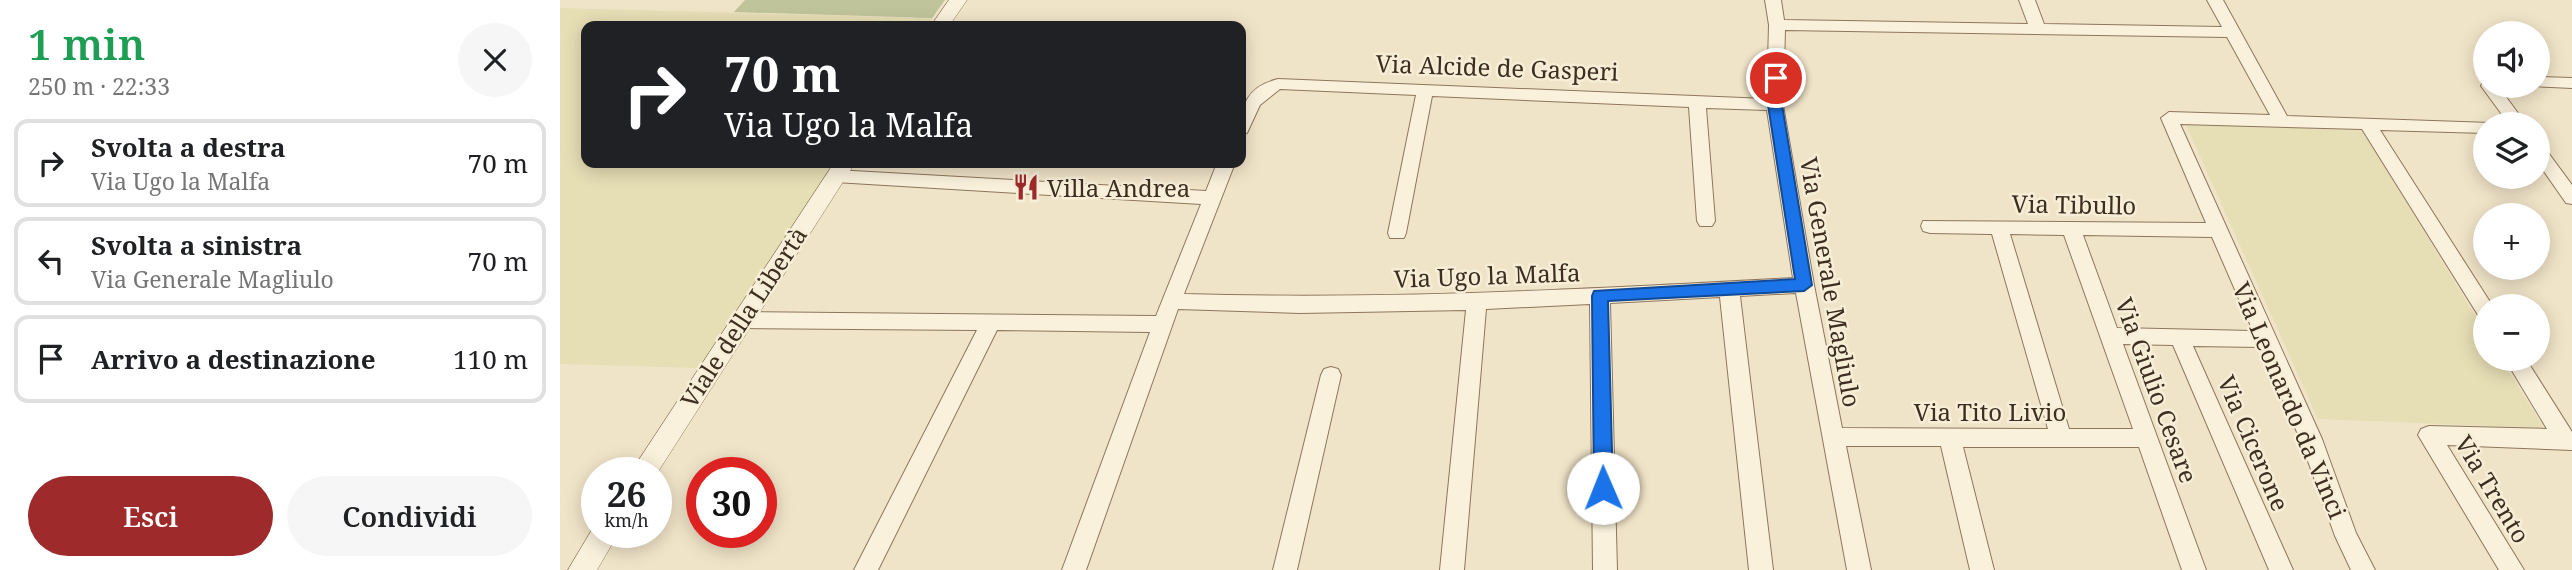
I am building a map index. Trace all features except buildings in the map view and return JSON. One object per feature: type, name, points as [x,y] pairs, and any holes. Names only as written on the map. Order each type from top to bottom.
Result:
[{"type":"street","points":[[943,21],[958,0]]},
{"type":"street","name":"Via Generale Magliulo","points":[[1773,0],[1777,24],[1775,105],[1804,285],[1859,570]]},
{"type":"street","points":[[2026,0],[2038,29]]},
{"type":"street","points":[[2215,0],[2281,120],[2473,127]]},
{"type":"street","points":[[1777,24],[2232,32]]},
{"type":"street","points":[[2550,82],[2572,83]]},
{"type":"street","name":"Via Alcide de Gasperi","points":[[1246,118],[1254,100],[1265,89],[1278,84],[1775,105]]},
{"type":"street","points":[[1397,233],[1425,90]]},
{"type":"street","points":[[2498,98],[2509,112]]},
{"type":"street","points":[[1697,102],[1706,221]]},
{"type":"street","name":"Via Leonardo da Vinci","points":[[2281,120],[2169,118],[2311,439],[2346,536],[2363,570]]},
{"type":"street","points":[[2367,123],[2475,294]]},
{"type":"street","points":[[1074,570],[1171,301],[1224,168]]},
{"type":"street","points":[[2550,168],[2572,198]]},
{"type":"street","points":[[840,170],[1210,198]]},
{"type":"street","name":"Viale della Libertà","points":[[653,457],[740,320],[840,170]]},
{"type":"street","name":"Via Tibullo","points":[[1930,226],[2218,230]]},
{"type":"street","points":[[2000,227],[2061,437]]},
{"type":"street","name":"Via Giulio Cesare","points":[[2071,228],[2194,570]]},
{"type":"street","name":"Via Ugo la Malfa","points":[[1171,301],[1300,305],[1477,302],[1804,285]]},
{"type":"street","points":[[1729,288],[1761,570]]},
{"type":"street","points":[[1600,296],[1605,570]]},
{"type":"street","points":[[1452,570],[1477,302]]},
{"type":"street","points":[[740,320],[1164,324]]},
{"type":"street","points":[[866,570],[991,322]]},
{"type":"street","points":[[2110,336],[2266,339]]},
{"type":"street","name":"Via Cicerone","points":[[2180,338],[2281,570]]},
{"type":"street","points":[[2523,371],[2568,440]]},
{"type":"street","points":[[1285,570],[1331,375]]},
{"type":"street","name":"Via Trento","points":[[2512,570],[2429,435],[2568,440]]},
{"type":"street","name":"Via Tito Livio","points":[[1834,437],[2146,438]]},
{"type":"street","points":[[1950,437],[1982,570]]},
{"type":"street","points":[[582,570],[596,548]]},
{"type":"shaded area","points":[[560,8],[932,18],[930,21],[581,21],[581,168],[833,168],[699,368],[560,364]]},
{"type":"shaded area","points":[[2186,125],[2362,130],[2473,312],[2473,371],[2508,371],[2544,428],[2318,419]]},
{"type":"green space","points":[[745,0],[945,0],[932,18],[734,12]]},
{"type":"place","name":"Villa Andrea","points":[[1026,187]]},
{"type":"route","points":[[1603,488],[1600,296],[1804,285],[1775,105],[1776,78]]}]
